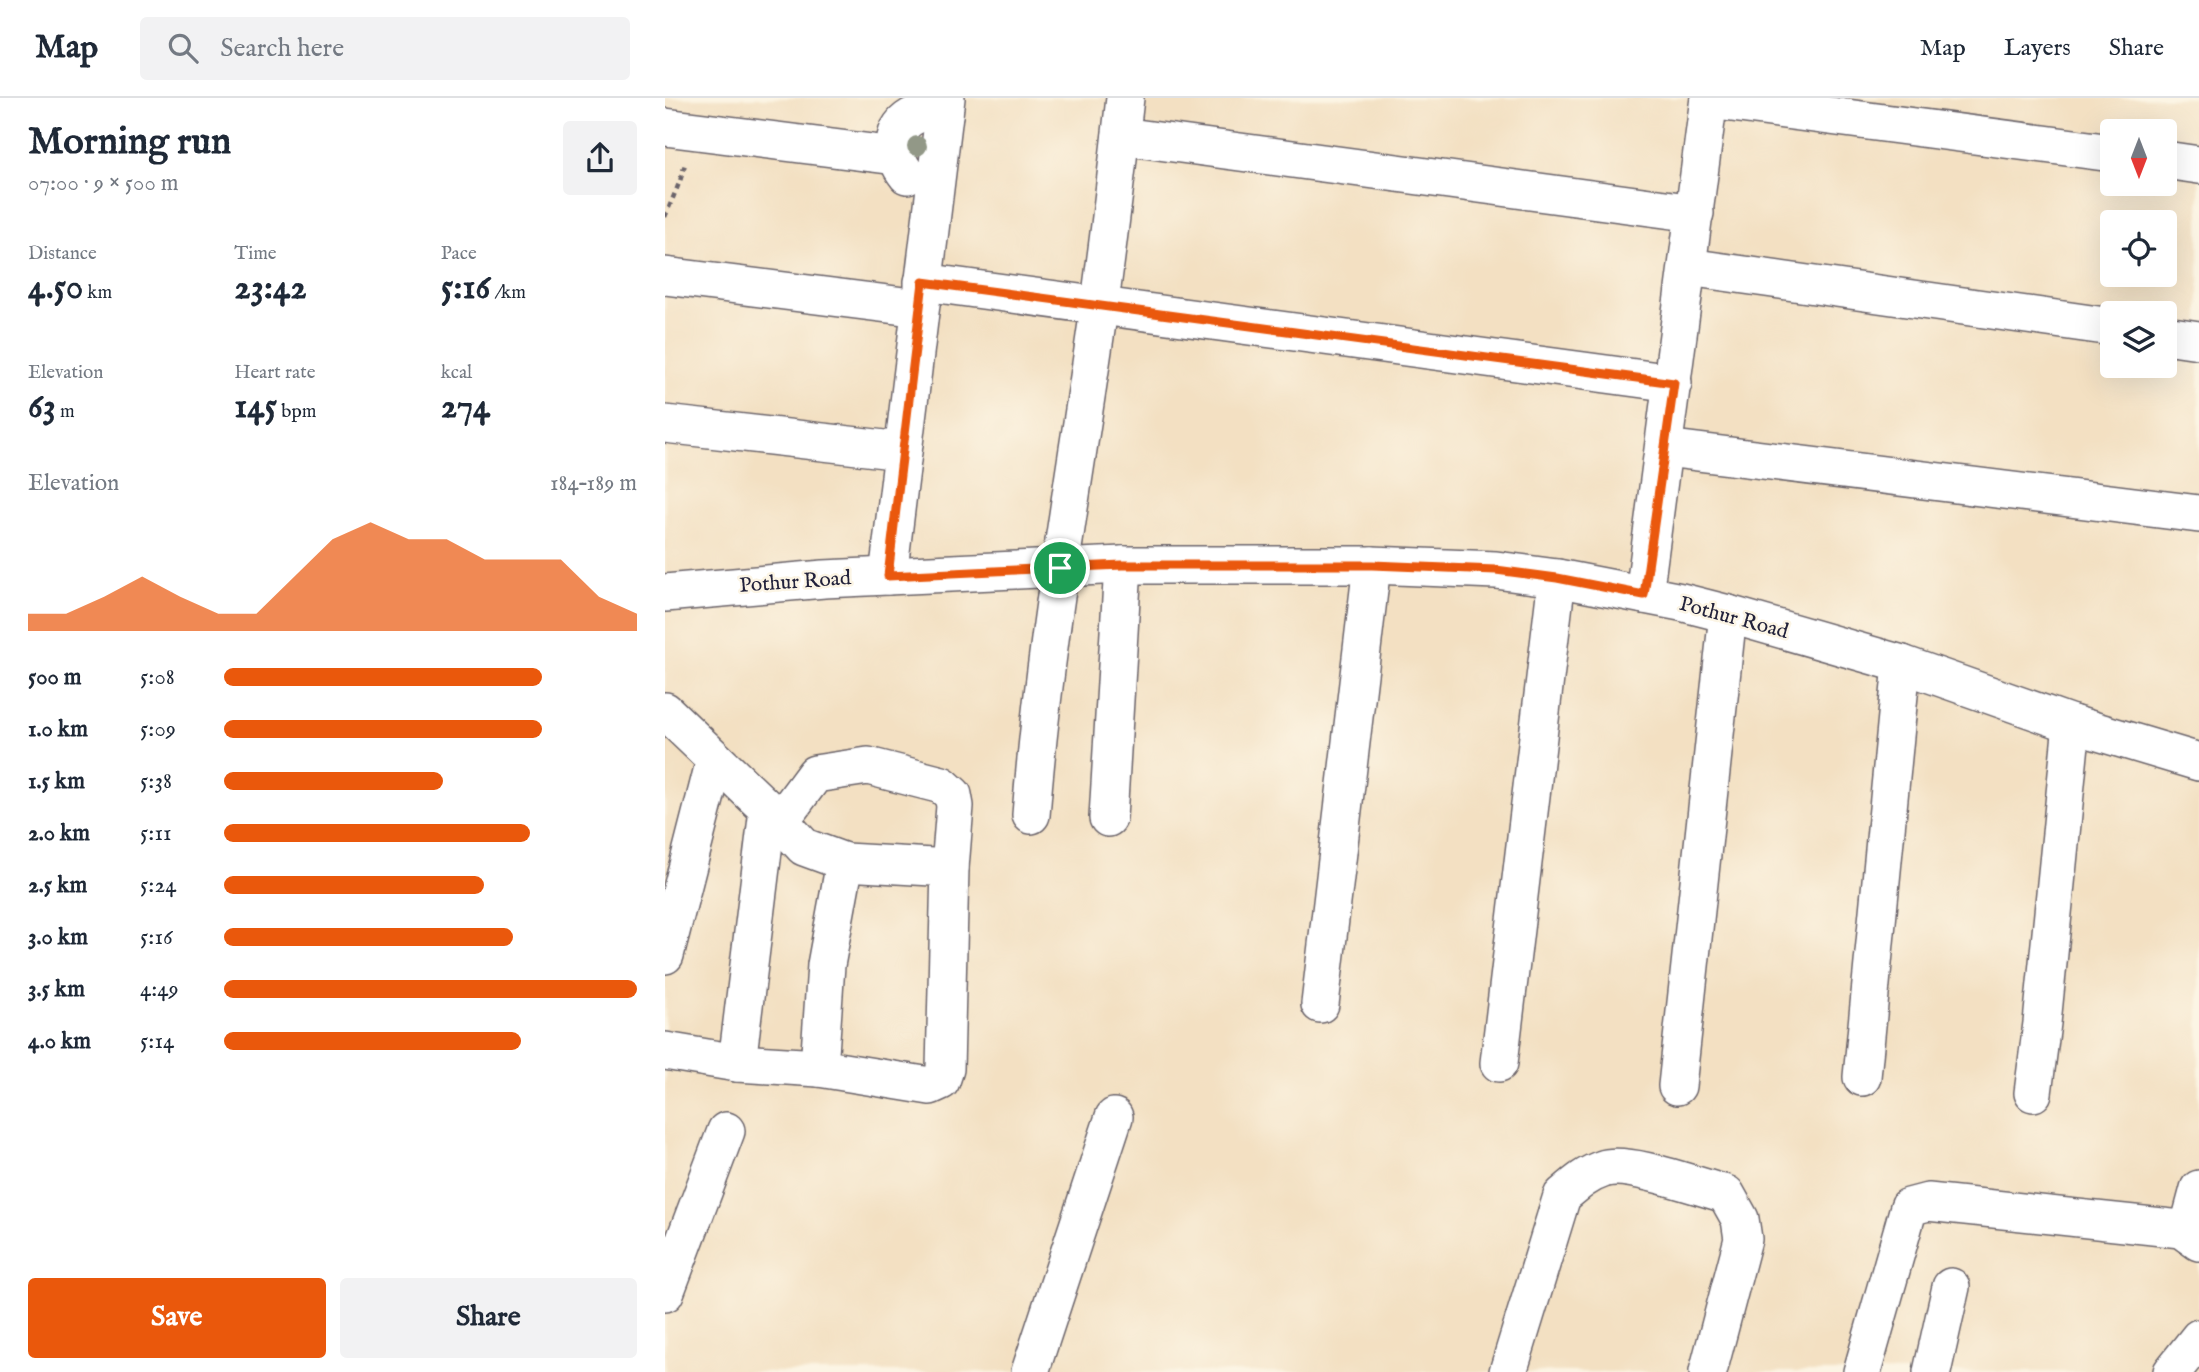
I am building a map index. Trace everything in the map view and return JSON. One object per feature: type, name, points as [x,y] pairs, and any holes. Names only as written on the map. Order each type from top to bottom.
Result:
[{"type":"street","points":[[1031,816],[1034,769],[1060,568],[1100,306],[1125,98]]},
{"type":"street","points":[[1644,595],[1674,383],[1709,99],[2100,151]]},
{"type":"street","points":[[888,576],[901,451],[935,186],[945,106],[906,121],[898,130],[894,142],[901,167],[911,179],[935,186]]},
{"type":"street","points":[[680,128],[896,156]]},
{"type":"street","points":[[1121,136],[1695,214]]},
{"type":"street","points":[[2177,162],[2199,165]]},
{"type":"street","points":[[1688,267],[2100,325]]},
{"type":"street","points":[[665,276],[1100,306],[1674,383]]},
{"type":"street","points":[[2177,337],[2199,340]]},
{"type":"street","points":[[665,424],[901,451]]},
{"type":"street","points":[[1665,448],[2199,514]]},
{"type":"street","points":[[1108,818],[1122,565]]},
{"type":"street","name":"Pothur Road","points":[[665,593],[729,586],[888,576],[1122,565],[1459,567],[1557,578],[1728,614],[1902,664],[2072,724],[2199,762]]},
{"type":"street","points":[[1320,1004],[1372,565]]},
{"type":"street","points":[[1499,1063],[1557,578]]},
{"type":"street","points":[[1677,1086],[1728,614]]},
{"type":"street","points":[[1862,1077],[1902,664]]},
{"type":"street","points":[[665,711],[804,847],[845,862],[950,868]]},
{"type":"street","points":[[2033,1093],[2072,724]]},
{"type":"street","points":[[665,955],[715,760]]},
{"type":"street","points":[[665,1051],[737,1063],[819,1068],[930,1086],[941,1081],[945,1069],[950,868],[955,806],[953,795],[942,785],[868,766],[815,774],[774,815],[737,1063]]},
{"type":"street","points":[[819,1068],[826,965],[845,862]]},
{"type":"street","points":[[1030,1372],[1114,1117]]},
{"type":"street","points":[[665,1293],[726,1131]]},
{"type":"street","points":[[1508,1372],[1562,1196],[1583,1178],[1606,1167],[1631,1168],[1725,1194],[1740,1219],[1743,1239],[1708,1372]]},
{"type":"street","points":[[1862,1372],[1909,1207],[1928,1202],[2190,1236],[2191,1219],[2199,1189]]},
{"type":"street","points":[[1932,1372],[1951,1287]]},
{"type":"street","points":[[2172,1372],[2199,1338]]},
{"type":"path","points":[[665,217],[681,181],[680,128]]},
{"type":"route","points":[[923,282],[1674,383],[1644,595],[1557,578],[1459,567],[1122,565],[1060,568],[888,576],[923,282]]}]
